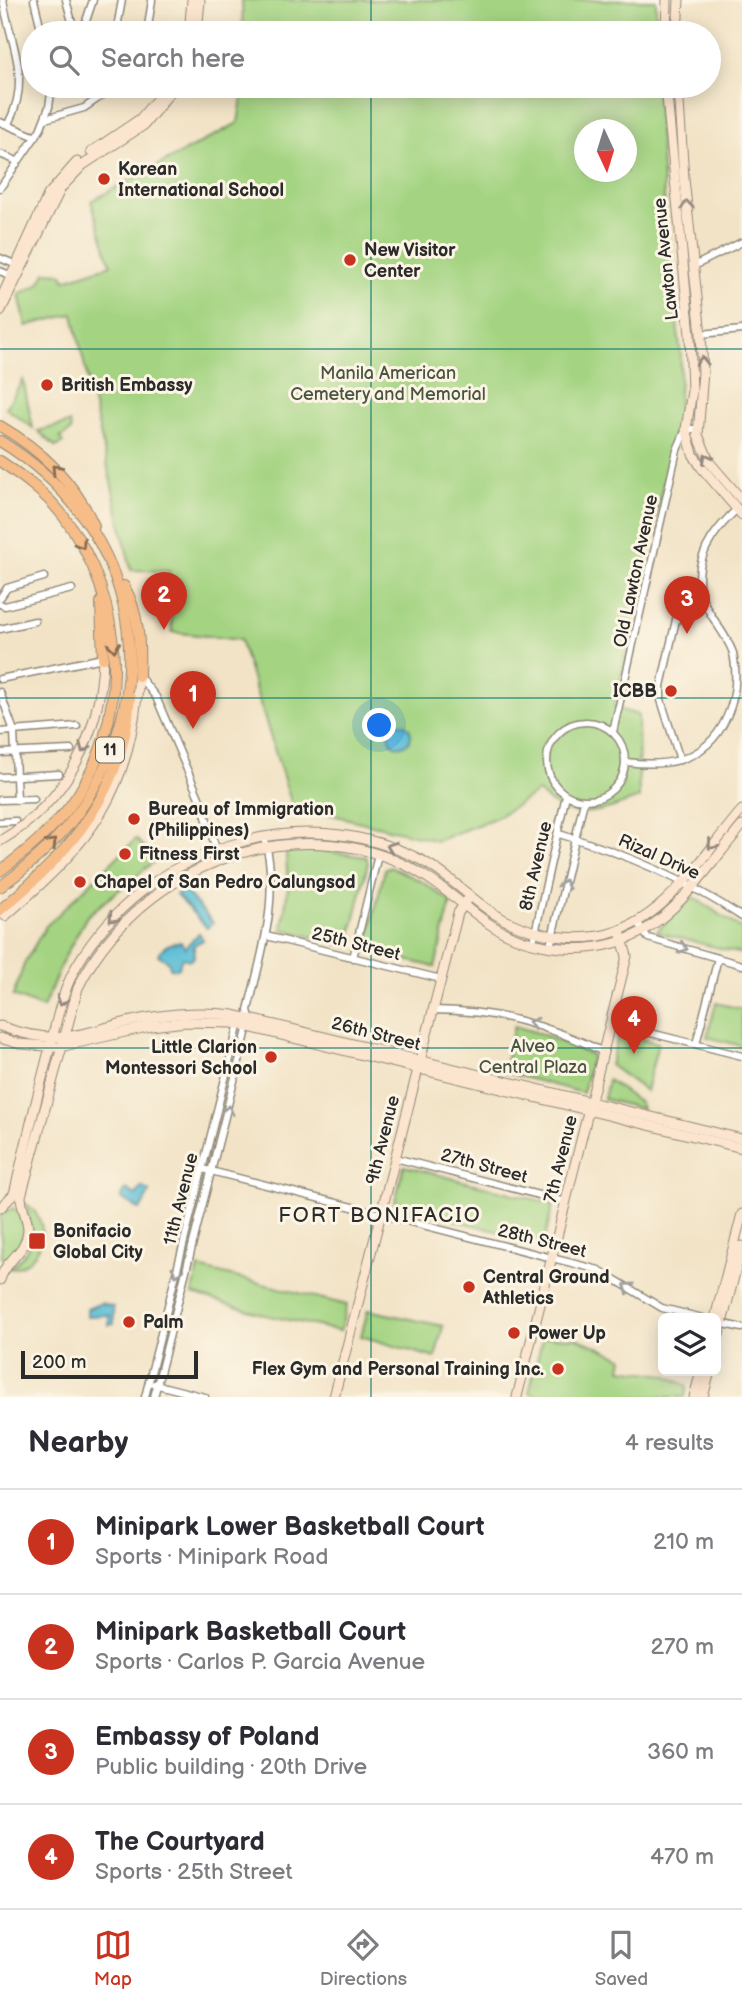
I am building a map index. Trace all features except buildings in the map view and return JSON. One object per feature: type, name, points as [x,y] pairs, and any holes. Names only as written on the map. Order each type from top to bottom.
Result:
[{"type":"main road","points":[[190,21],[192,0]]},
{"type":"main road","points":[[198,21],[200,0]]},
{"type":"main road","points":[[666,21],[667,0]]},
{"type":"main road","points":[[678,21],[679,0]]},
{"type":"main road","points":[[0,301],[21,267],[61,188],[83,165],[140,119],[158,98]]},
{"type":"main road","points":[[106,147],[144,125],[165,98]]},
{"type":"main road","name":"Lawton Avenue","points":[[667,98],[690,335],[692,391],[686,429]]},
{"type":"main road","name":"Lawton Avenue","points":[[679,98],[701,334],[702,398],[698,429]]},
{"type":"main road","points":[[0,312],[15,278]]},
{"type":"main road","points":[[1,427],[42,455],[65,478],[82,502],[103,548]]},
{"type":"main road","points":[[686,429],[693,454],[701,467],[741,507]]},
{"type":"main road","points":[[698,429],[710,463],[741,507]]},
{"type":"main road","name":"11","points":[[0,441],[43,471],[73,505],[103,548],[116,574],[125,608],[130,657],[120,717],[110,752],[87,800],[38,858],[0,887]]},
{"type":"main road","name":"11","points":[[0,461],[29,481],[63,515],[85,549],[100,581],[115,656],[110,715],[99,748],[69,807],[31,847],[0,871]]},
{"type":"main road","points":[[2,913],[65,864],[98,820],[122,770],[137,701],[139,676],[134,608],[116,574]]},
{"type":"main road","points":[[0,841],[30,819],[55,795],[72,772],[94,722],[100,702],[103,659],[100,581]]},
{"type":"main road","points":[[2,913],[64,853],[85,827],[102,799],[117,762],[127,724],[130,657]]},
{"type":"main road","points":[[1,1208],[14,1194],[56,1043],[86,971],[132,912],[170,884],[209,864],[268,847],[336,845],[378,855],[428,877],[495,928],[550,946],[599,947],[623,940],[640,927],[683,881],[742,810]]},
{"type":"main road","points":[[0,1280],[5,1267],[27,1238],[21,1196],[68,983],[102,930],[156,880],[216,849],[264,836],[316,832],[370,840],[434,867],[492,913],[536,932],[584,938],[640,927],[664,917],[742,826]]},
{"type":"main road","name":"9th Avenue","points":[[334,1397],[458,913],[471,895]]},
{"type":"main road","name":"7th Avenue","points":[[517,1397],[628,957],[619,931]]},
{"type":"main road","name":"26th Street","points":[[0,1038],[56,1043],[151,1017],[225,1014],[742,1148]]},
{"type":"main road","name":"26th Street","points":[[0,1026],[56,1043]]},
{"type":"main road","name":"26th Street","points":[[590,1107],[742,1139]]},
{"type":"main road","points":[[1,1208],[16,1206],[24,1212]]},
{"type":"main road","points":[[720,1313],[742,1214]]},
{"type":"main road","points":[[721,1313],[742,1246]]},
{"type":"main road","points":[[0,1260],[12,1259]]},
{"type":"main road","points":[[694,1397],[700,1376]]},
{"type":"main road","points":[[703,1397],[709,1376]]},
{"type":"street","points":[[3,0],[21,73],[18,102],[4,123],[36,137]]},
{"type":"street","points":[[34,0],[39,21]]},
{"type":"street","points":[[66,0],[72,21]]},
{"type":"street","points":[[86,21],[93,0]]},
{"type":"street","points":[[118,21],[122,0]]},
{"type":"street","points":[[149,21],[152,0]]},
{"type":"street","points":[[0,188],[36,137],[45,120],[50,98]]},
{"type":"street","points":[[45,120],[84,108],[99,98]]},
{"type":"street","points":[[0,153],[18,161]]},
{"type":"street","points":[[694,266],[742,242]]},
{"type":"street","points":[[0,258],[21,267]]},
{"type":"street","points":[[0,271],[15,278]]},
{"type":"street","points":[[701,334],[742,330]]},
{"type":"street","points":[[686,429],[698,429]]},
{"type":"street","name":"Old Lawton Avenue","points":[[612,732],[676,456],[686,429]]},
{"type":"street","points":[[626,762],[654,764],[680,760],[702,750],[721,732],[738,694],[738,674],[734,655],[707,612],[699,578],[703,555],[714,535],[741,507]]},
{"type":"street","points":[[0,598],[7,588],[44,577]]},
{"type":"street","points":[[0,604],[5,606],[72,589]]},
{"type":"street","points":[[680,760],[661,700],[661,686],[676,615],[683,605],[702,597]]},
{"type":"street","points":[[0,629],[35,621]]},
{"type":"street","points":[[0,678],[103,659]]},
{"type":"street","points":[[139,676],[156,696],[204,807],[216,849]]},
{"type":"street","points":[[0,692],[14,731],[17,800]]},
{"type":"street","points":[[137,701],[145,695],[156,696]]},
{"type":"street","points":[[584,722],[599,724],[612,732],[622,746],[626,762],[623,775],[613,790],[602,797],[584,800],[566,795],[556,787],[547,769],[547,757],[554,738],[568,726],[584,722]]},
{"type":"street","points":[[0,732],[77,726]]},
{"type":"street","points":[[0,753],[71,750]]},
{"type":"street","points":[[0,777],[59,774]]},
{"type":"street","name":"8th Avenue","points":[[533,942],[566,795]]},
{"type":"street","points":[[0,800],[34,799]]},
{"type":"street","name":"8th Avenue","points":[[550,946],[584,800]]},
{"type":"street","points":[[0,822],[15,821]]},
{"type":"street","name":"Rizal Drive","points":[[558,834],[637,860],[693,886],[742,917]]},
{"type":"street","name":"11th Avenue","points":[[145,1397],[202,1169],[266,936],[271,897],[268,847],[264,836]]},
{"type":"street","points":[[353,958],[378,855]]},
{"type":"street","points":[[640,927],[648,938],[742,965]]},
{"type":"street","name":"25th Street","points":[[266,936],[440,979]]},
{"type":"street","points":[[696,1044],[718,958]]},
{"type":"street","points":[[433,1010],[467,1010],[526,1021],[604,1052]]},
{"type":"street","name":"11th Avenue","points":[[154,1397],[212,1172],[245,1019]]},
{"type":"street","points":[[611,1023],[742,1055]]},
{"type":"street","name":"27th Street","points":[[394,1158],[566,1202]]},
{"type":"street","name":"28th Street","points":[[202,1169],[599,1270],[662,1308],[682,1313]]},
{"type":"street","points":[[721,1322],[742,1328]]},
{"type":"street","points":[[149,1382],[205,1397]]},
{"type":"green space","points":[[242,0],[656,0],[656,21],[243,21]]},
{"type":"green space","name":"Manila American Cemetery and Memorial","points":[[242,98],[657,98],[668,250],[681,356],[678,416],[614,708],[638,715],[639,798],[612,808],[587,813],[562,809],[538,792],[497,817],[437,841],[292,805],[240,640],[172,632],[169,571],[131,570],[73,314],[26,326],[19,294],[38,285],[46,272],[61,273],[65,280],[111,265],[91,201],[238,123]]},
{"type":"green space","points":[[23,380],[33,428],[6,408]]},
{"type":"green space","points":[[70,423],[71,431],[60,438],[63,443],[56,447],[38,431]]},
{"type":"green space","points":[[136,839],[156,860],[87,916],[62,962],[43,1008],[13,996],[25,962],[46,926]]},
{"type":"green space","points":[[311,849],[366,857],[368,863],[348,946],[282,929],[288,887],[286,854],[289,850]]},
{"type":"green space","points":[[391,867],[423,882],[451,902],[435,967],[365,950],[385,869]]},
{"type":"green space","points":[[693,897],[742,929],[742,954],[656,932]]},
{"type":"green space","points":[[716,1003],[742,1009],[742,1046],[707,1037]]},
{"type":"green space","name":"Alveo Central Plaza","points":[[514,1026],[542,1034],[592,1055],[583,1093],[504,1072]]},
{"type":"green space","points":[[619,1034],[658,1043],[646,1091],[610,1065]]},
{"type":"green space","points":[[608,1080],[640,1103],[642,1109],[604,1099]]},
{"type":"green space","points":[[404,1166],[553,1204],[544,1243],[394,1205]]},
{"type":"green space","points":[[25,1203],[35,1211],[40,1221],[41,1243],[29,1261],[6,1269],[22,1256],[30,1240],[30,1222]]},
{"type":"green space","points":[[14,1208],[22,1221],[23,1237],[16,1251],[2,1259],[0,1214]]},
{"type":"green space","points":[[199,1268],[347,1305],[340,1331],[265,1315],[192,1294]]},
{"type":"green space","points":[[368,1310],[443,1326],[435,1358],[361,1336]]},
{"type":"green space","points":[[543,1337],[577,1338],[623,1358],[621,1369],[668,1376],[687,1386],[685,1397],[538,1397],[529,1392]]},
{"type":"water","points":[[400,724],[408,727],[411,735],[408,743],[400,746],[392,743],[389,735],[392,727]]},
{"type":"water","points":[[183,889],[213,923],[207,928],[176,895]]},
{"type":"water","points":[[199,933],[203,940],[194,945],[194,957],[190,960],[182,958],[178,969],[170,968],[169,962],[158,955],[170,944],[181,942],[185,948]]},
{"type":"water","points":[[141,1187],[150,1192],[140,1210],[121,1198],[126,1189],[136,1195]]},
{"type":"water","points":[[101,1303],[113,1307],[114,1324],[109,1325],[109,1315],[87,1316],[87,1309]]},
{"type":"place","name":"Korean International School","points":[[104,179]]},
{"type":"place","name":"New Visitor Center","points":[[350,260]]},
{"type":"place","name":"British Embassy","points":[[47,385]]},
{"type":"place","name":"Minipark Basketball Court","points":[[164,630]]},
{"type":"place","name":"Embassy of Poland","points":[[687,634]]},
{"type":"place","name":"ICBB","points":[[671,691]]},
{"type":"place","name":"Minipark Lower Basketball Court","points":[[193,729]]},
{"type":"place","name":"Bureau of Immigration (Philippines)","points":[[134,819]]},
{"type":"place","name":"Fitness First","points":[[125,854]]},
{"type":"place","name":"Chapel of San Pedro Calungsod","points":[[80,882]]},
{"type":"place","name":"The Courtyard","points":[[634,1054]]},
{"type":"place","name":"Little Clarion Montessori School","points":[[271,1057]]},
{"type":"place","name":"Bonifacio Global City","points":[[37,1241]]},
{"type":"place","name":"Central Ground Athletics","points":[[469,1287]]},
{"type":"place","name":"Palm","points":[[129,1322]]},
{"type":"place","name":"Power Up","points":[[514,1333]]},
{"type":"place","name":"Flex Gym and Personal Training Inc.","points":[[558,1369]]},
{"type":"district","name":"FORT BONIFACIO","points":[[380,1215]]}]
